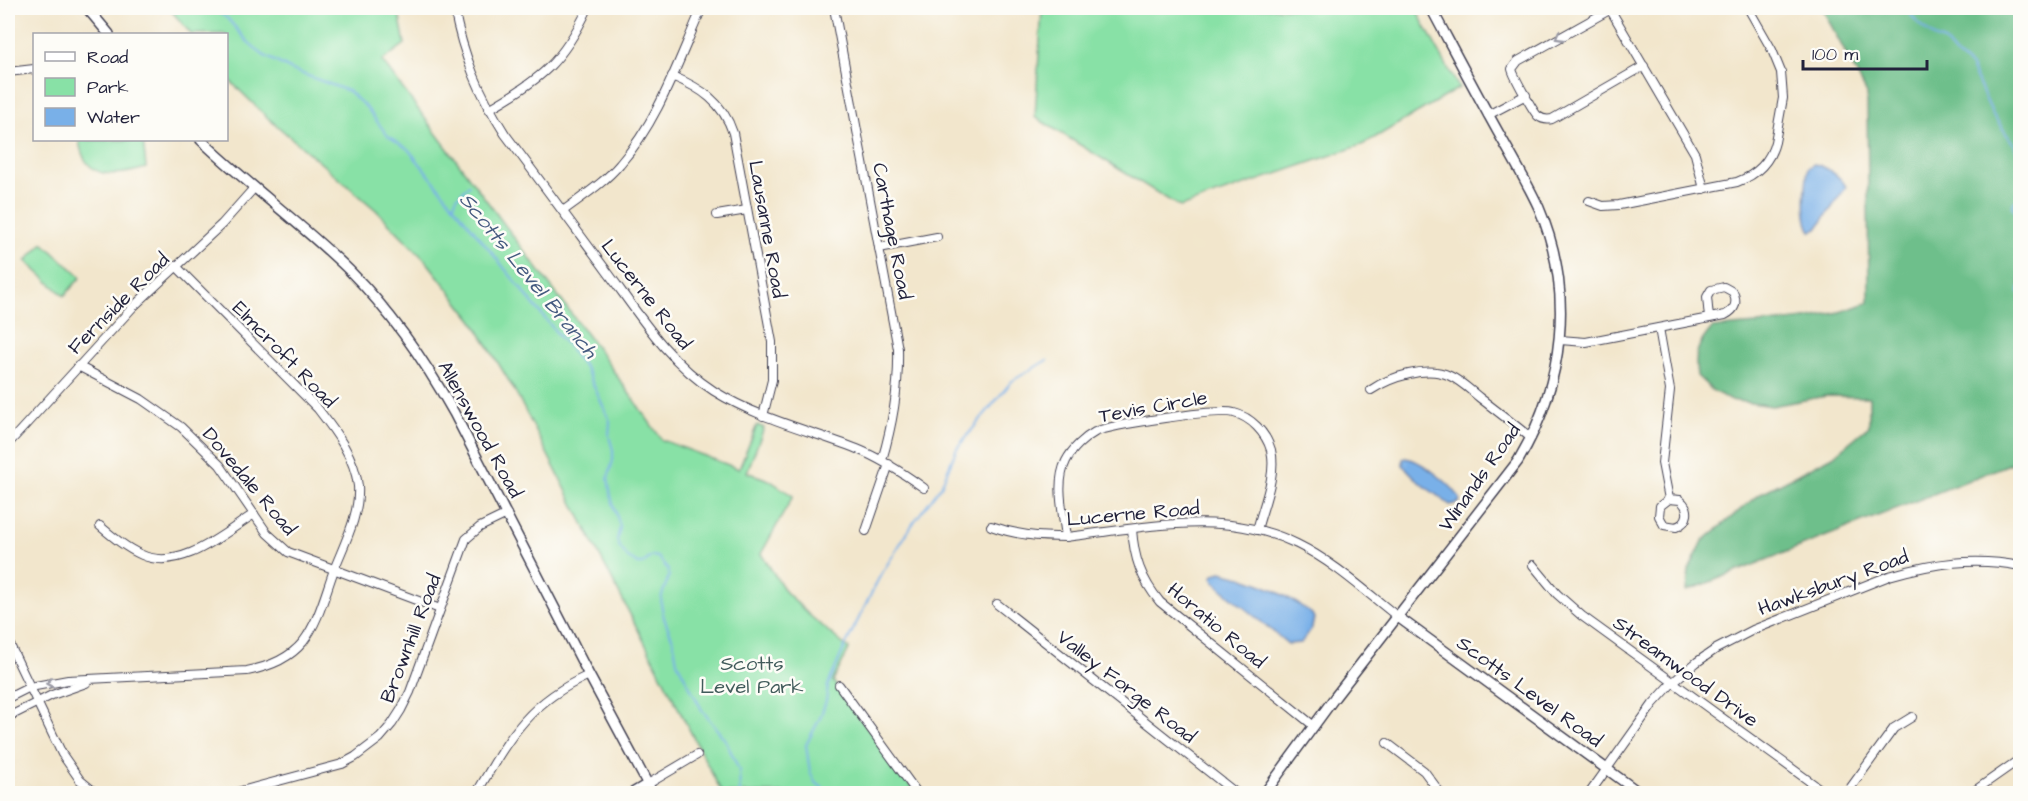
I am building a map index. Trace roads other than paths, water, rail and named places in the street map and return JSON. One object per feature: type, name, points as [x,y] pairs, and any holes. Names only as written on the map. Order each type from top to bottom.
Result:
[{"type":"street","points":[[87,8],[107,33]]},
{"type":"street","name":"Lucerne Road","points":[[454,8],[471,71],[489,109],[649,328],[682,366],[714,391],[763,416],[857,449],[885,462],[924,488]]},
{"type":"street","points":[[489,109],[523,90],[549,69],[572,40],[588,8]]},
{"type":"street","points":[[563,211],[603,181],[620,164],[644,132],[702,8]]},
{"type":"street","name":"Carthage Road","points":[[834,8],[894,324],[898,370],[894,415],[885,462],[866,531]]},
{"type":"street","name":"Winands Road","points":[[1264,794],[1510,473],[1531,438],[1549,396],[1560,340],[1559,285],[1551,244],[1538,208],[1431,8]]},
{"type":"street","points":[[1644,66],[1552,118],[1543,119],[1539,117],[1512,69],[1514,65],[1612,8],[1695,154],[1704,189]]},
{"type":"street","points":[[1589,201],[1603,206],[1618,205],[1737,182],[1753,174],[1769,157],[1775,142],[1783,98],[1782,72],[1748,8]]},
{"type":"street","points":[[8,72],[33,69]]},
{"type":"street","name":"Lausanne Road","points":[[672,76],[706,93],[729,120],[733,133],[772,342],[772,380],[763,416]]},
{"type":"street","points":[[1488,115],[1526,95]]},
{"type":"street","name":"Allenswood Road","points":[[202,141],[349,270],[397,324],[436,381],[653,794]]},
{"type":"street","name":"Fernside Road","points":[[8,444],[133,307],[222,224],[254,188]]},
{"type":"street","points":[[717,215],[747,210]]},
{"type":"street","points":[[879,248],[937,237]]},
{"type":"street","name":"Elmcroft Road","points":[[8,698],[30,687],[68,680],[247,671],[264,668],[279,661],[297,647],[312,629],[355,515],[357,500],[355,473],[345,449],[307,396],[176,266]]},
{"type":"street","points":[[1560,340],[1587,342],[1725,315],[1734,309],[1736,304],[1733,292],[1724,287],[1712,290],[1707,297],[1708,318]]},
{"type":"street","points":[[1659,328],[1670,390],[1662,463],[1669,499]]},
{"type":"street","name":"Dovedale Road","points":[[78,366],[141,399],[181,427],[220,465],[267,532],[288,552],[440,609]]},
{"type":"street","points":[[1371,390],[1380,383],[1398,377],[1429,372],[1449,375],[1531,438]]},
{"type":"street","name":"Tevis Circle","points":[[1066,537],[1060,489],[1061,477],[1066,460],[1087,437],[1108,428],[1218,411],[1237,413],[1255,425],[1268,442],[1272,473],[1257,530]]},
{"type":"street","points":[[100,526],[143,556],[164,559],[188,554],[255,514]]},
{"type":"street","name":"Brownhill Road","points":[[230,794],[265,789],[342,764],[380,738],[392,724],[410,692],[466,539],[480,527],[507,514]]},
{"type":"street","name":"Lucerne Road","points":[[991,526],[1023,536],[1066,537],[1194,522],[1236,525],[1280,537],[1310,552],[1398,617]]},
{"type":"street","name":"Horatio Road","points":[[1132,529],[1137,564],[1150,590],[1160,602],[1314,726]]},
{"type":"street","name":"Hawksbury Road","points":[[1589,794],[1653,704],[1673,682],[1697,662],[1733,639],[1889,576],[1924,567],[1966,561],[1989,561],[2020,566]]},
{"type":"street","name":"Streamwood Drive","points":[[1533,566],[1557,594],[1582,616],[1827,794]]},
{"type":"street","name":"Valley Forge Road","points":[[997,604],[1237,794]]},
{"type":"street","name":"Scotts Level Road","points":[[1398,617],[1641,794]]},
{"type":"street","points":[[8,641],[70,767],[80,780],[97,794]]},
{"type":"street","points":[[476,794],[508,739],[529,714],[565,686],[589,675]]},
{"type":"street","name":"Elmcroft Road","points":[[8,717],[38,702],[95,680]]},
{"type":"street","points":[[839,685],[918,794]]},
{"type":"street","points":[[1846,794],[1894,728],[1912,717]]},
{"type":"street","points":[[1387,743],[1424,771],[1441,794]]},
{"type":"street","points":[[631,794],[697,755]]},
{"type":"street","points":[[1970,794],[2020,759]]},
{"type":"water","points":[[1814,164],[1832,172],[1846,187],[1817,229],[1811,231],[1806,218],[1806,191],[1808,168]]},
{"type":"water","points":[[1405,458],[1419,463],[1444,481],[1457,494],[1460,499],[1459,503],[1450,505],[1419,482],[1403,465]]},
{"type":"water","points":[[1221,572],[1269,588],[1312,614],[1314,618],[1312,628],[1301,643],[1288,644],[1218,586],[1212,578]]},
{"type":"waterway","name":"Scotts Level Branch","points":[[211,8],[227,18],[263,55],[292,70],[348,91],[366,107],[388,136],[408,149],[586,369],[610,421],[609,436],[613,460],[608,478],[620,527],[617,540],[619,546],[628,558],[638,564],[642,564],[652,556],[658,557],[668,570],[669,576],[661,604],[673,640],[677,662],[702,710],[726,741],[739,770],[740,794]]},
{"type":"waterway","points":[[1905,8],[1919,24],[1934,37],[1944,41],[1971,67],[1993,115],[2020,153]]},
{"type":"waterway","points":[[453,206],[457,197],[469,185]]},
{"type":"waterway","points":[[2020,199],[2014,202],[2013,206],[2020,214]]},
{"type":"waterway","points":[[2020,287],[2020,293]]},
{"type":"waterway","points":[[831,794],[815,782],[810,772],[806,745],[820,718],[826,701],[828,685],[846,644],[880,576],[914,522],[941,486],[957,448],[1012,381],[1047,360]]},
{"type":"park label","name":"Scotts Level Park","points":[[752,674]]}]
